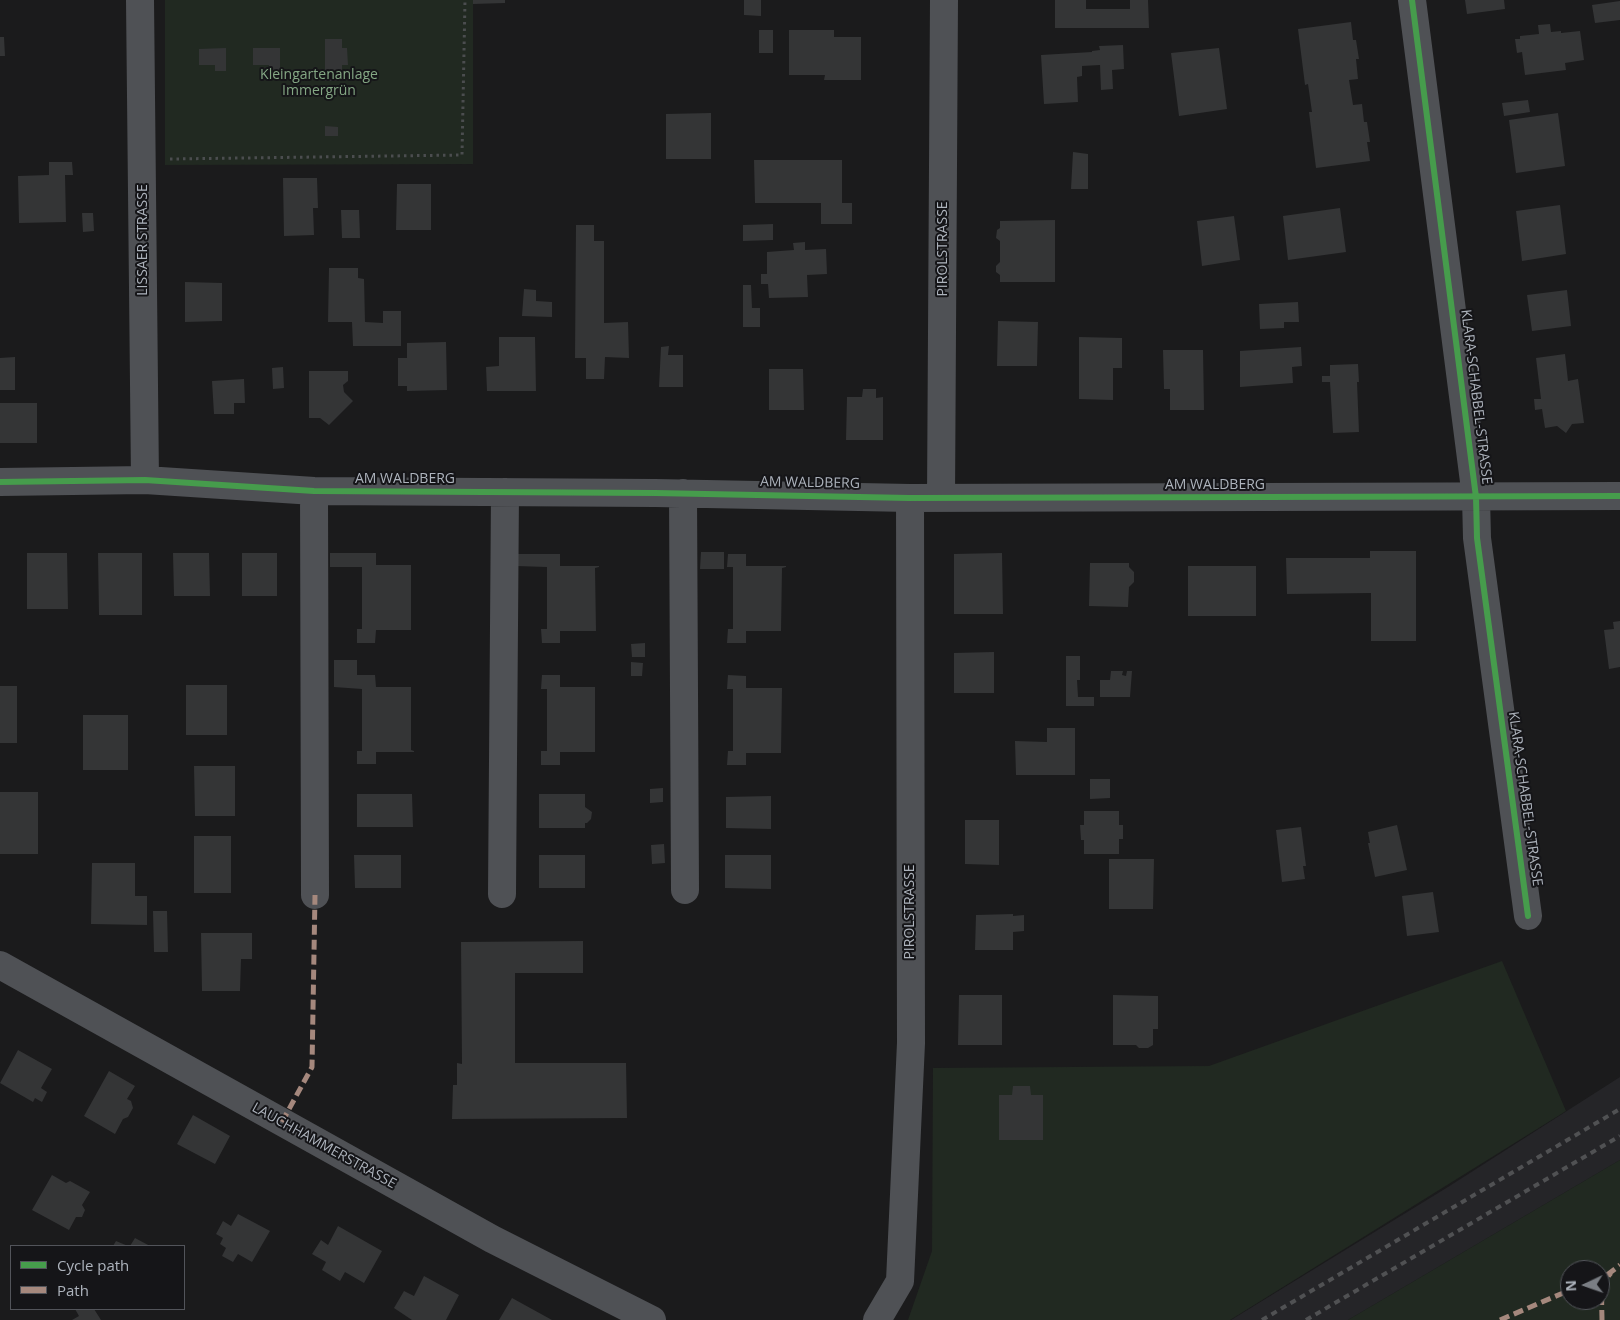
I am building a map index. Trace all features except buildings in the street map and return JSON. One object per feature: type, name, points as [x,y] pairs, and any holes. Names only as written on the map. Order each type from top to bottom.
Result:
[{"type":"street","name":"LISSAER STRASSE","points":[[140,0],[145,480]]},
{"type":"street","name":"PIROLSTRASSE","points":[[941,498],[944,0]]},
{"type":"street","name":"KLARA-SCHABBEL-STRASSE","points":[[1412,0],[1476,497],[1477,538],[1528,916]]},
{"type":"street","name":"AM WALDBERG","points":[[0,482],[145,480],[314,491],[683,493],[910,498],[1620,496]]},
{"type":"street","points":[[314,491],[315,895]]},
{"type":"street","points":[[502,894],[505,492]]},
{"type":"street","points":[[683,493],[685,890]]},
{"type":"street","name":"PIROLSTRASSE","points":[[877,1320],[900,1281],[910,1053],[910,498]]},
{"type":"street","name":"LAUCHHAMMERSTRASSE","points":[[0,965],[492,1238],[652,1320]]},
{"type":"path","points":[[142,160],[462,155],[464,0]]},
{"type":"shaded area","points":[[1620,1077],[1620,1160],[1348,1320],[1231,1320],[1448,1187]]},
{"type":"green space","name":"Kleingartenanlage Immergrün","points":[[165,0],[473,0],[473,164],[165,165]]},
{"type":"green space","points":[[1502,961],[1566,1111],[1230,1320],[908,1320],[932,1251],[933,1068],[1209,1066]]},
{"type":"green space","points":[[1620,1160],[1620,1320],[1348,1320]]},
{"type":"railway","points":[[1262,1320],[1620,1109]]},
{"type":"railway","points":[[1306,1320],[1620,1136]]},
{"type":"marked path","points":[[282,1122],[312,1067],[315,895]]},
{"type":"marked path","points":[[1610,1273],[1620,1265]]},
{"type":"marked path","points":[[1602,1320],[1603,1289],[1611,1273]]},
{"type":"marked path","points":[[1500,1320],[1560,1294]]},
{"type":"cycle path","points":[[1412,0],[1476,497],[1477,538],[1528,916]]},
{"type":"cycle path","points":[[0,482],[145,480],[314,491],[655,493],[910,498],[1620,496]]}]
